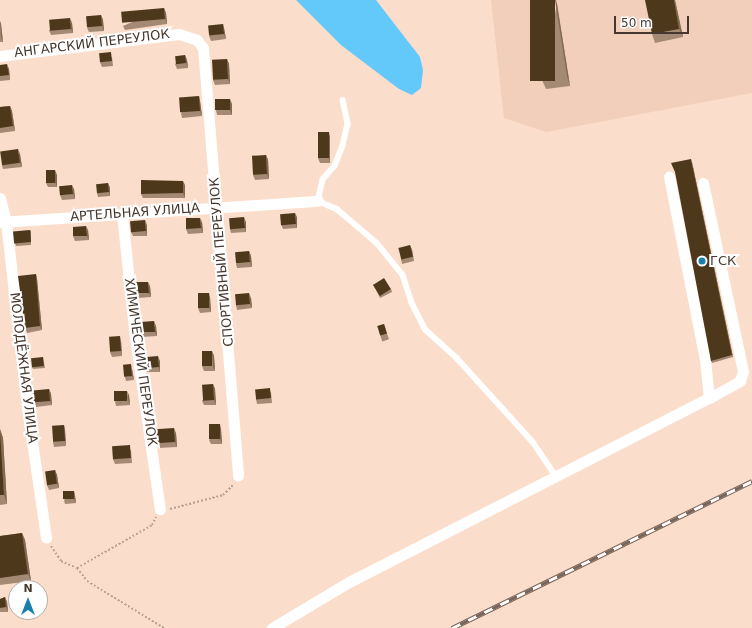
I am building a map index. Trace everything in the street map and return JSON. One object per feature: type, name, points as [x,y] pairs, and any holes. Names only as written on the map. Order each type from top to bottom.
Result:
[{"type":"street","name":"АНГАРСКИЙ ПЕРЕУЛОК","points":[[0,56],[179,34],[197,40],[202,48]]},
{"type":"street","name":"СПОРТИВНЫЙ ПЕРЕУЛОК","points":[[202,48],[218,208],[238,476]]},
{"type":"street","points":[[669,176],[705,360],[708,398]]},
{"type":"street","points":[[272,628],[349,582],[740,381],[743,371],[703,183]]},
{"type":"street","name":"МОЛОДЁЖНАЯ УЛИЦА","points":[[0,198],[27,407],[46,538]]},
{"type":"street","name":"АРТЕЛЬНАЯ УЛИЦА","points":[[3,222],[318,200]]},
{"type":"street","name":"ХИМИЧЕСКИЙ ПЕРЕУЛОК","points":[[122,214],[135,338],[160,509]]},
{"type":"lane","points":[[343,100],[348,124],[343,146],[335,166],[323,180],[318,200],[337,209],[377,243],[403,275],[412,303],[426,330],[457,358],[533,442],[556,476]]},
{"type":"path","points":[[77,568],[152,525],[160,509],[173,509],[223,495],[232,487],[238,476]]},
{"type":"path","points":[[46,538],[61,561],[77,568],[87,580],[164,628]]},
{"type":"shaded area","points":[[491,0],[752,0],[752,93],[546,132],[504,118]]},
{"type":"water","points":[[296,0],[376,0],[420,57],[423,70],[421,88],[412,95],[399,89],[341,45]]},
{"type":"building","points":[[530,0],[555,0],[555,81],[530,81]]},
{"type":"building","points":[[645,0],[674,0],[679,29],[652,34]]},
{"type":"building","points":[[164,8],[165,19],[122,23],[121,12]]},
{"type":"building","points":[[101,15],[102,26],[87,27],[86,16]]},
{"type":"building","points":[[70,18],[71,29],[50,31],[49,20]]},
{"type":"building","points":[[223,24],[224,34],[209,36],[208,26]]},
{"type":"building","points":[[111,52],[112,61],[100,62],[99,53]]},
{"type":"building","points":[[185,55],[186,63],[176,64],[175,56]]},
{"type":"building","points":[[227,59],[228,79],[213,80],[212,60]]},
{"type":"building","points":[[7,64],[9,75],[0,76],[0,65]]},
{"type":"building","points":[[199,96],[200,111],[180,112],[179,97]]},
{"type":"building","points":[[215,99],[230,99],[230,110],[215,110]]},
{"type":"building","points":[[10,106],[13,126],[0,128],[0,107]]},
{"type":"building","points":[[318,132],[329,132],[329,158],[318,158]]},
{"type":"building","points":[[18,149],[20,163],[2,165],[0,152]]},
{"type":"building","points":[[266,155],[267,174],[253,175],[252,156]]},
{"type":"building","name":"ГСК","points":[[691,159],[732,355],[711,361],[675,172],[671,163]]},
{"type":"building","points":[[46,170],[55,170],[55,183],[46,183]]},
{"type":"building","points":[[141,180],[183,181],[183,193],[141,194]]},
{"type":"building","points":[[108,183],[109,192],[97,193],[96,184]]},
{"type":"building","points":[[72,185],[73,194],[60,195],[59,186]]},
{"type":"building","points":[[295,213],[296,224],[281,225],[280,214]]},
{"type":"building","points":[[244,217],[245,228],[230,229],[229,218]]},
{"type":"building","points":[[186,218],[200,218],[201,228],[186,229]]},
{"type":"building","points":[[145,220],[146,231],[131,232],[130,221]]},
{"type":"building","points":[[86,226],[87,236],[73,236],[73,227]]},
{"type":"building","points":[[30,230],[31,242],[14,243],[13,231]]},
{"type":"building","points":[[410,245],[413,257],[401,260],[398,248]]},
{"type":"building","points":[[249,251],[250,262],[236,263],[235,252]]},
{"type":"building","points":[[36,274],[40,326],[25,328],[18,276]]},
{"type":"building","points":[[384,278],[391,289],[380,296],[373,285]]},
{"type":"building","points":[[135,282],[148,282],[149,293],[136,293]]},
{"type":"building","points":[[198,293],[209,293],[209,308],[198,308]]},
{"type":"building","points":[[249,293],[250,304],[236,305],[235,294]]},
{"type":"building","points":[[154,321],[155,332],[140,332],[140,322]]},
{"type":"building","points":[[384,324],[387,334],[380,336],[377,326]]},
{"type":"building","points":[[120,336],[121,351],[110,352],[109,337]]},
{"type":"building","points":[[202,351],[212,351],[212,366],[202,366]]},
{"type":"building","points":[[158,356],[159,367],[145,368],[144,357]]},
{"type":"building","points":[[43,357],[44,366],[32,367],[31,358]]},
{"type":"building","points":[[131,364],[132,376],[124,377],[123,365]]},
{"type":"building","points":[[213,384],[214,400],[203,401],[202,385]]},
{"type":"building","points":[[270,388],[271,398],[256,400],[255,390]]},
{"type":"building","points":[[49,389],[50,401],[34,402],[33,390]]},
{"type":"building","points":[[114,391],[127,391],[127,401],[114,401]]},
{"type":"building","points":[[209,424],[220,424],[220,439],[209,439]]},
{"type":"building","points":[[64,425],[65,441],[53,442],[52,426]]},
{"type":"building","points":[[174,428],[175,442],[156,443],[155,429]]},
{"type":"building","points":[[0,430],[4,495],[0,495]]},
{"type":"building","points":[[130,445],[131,458],[113,459],[112,446]]},
{"type":"building","points":[[55,470],[57,484],[47,485],[45,471]]},
{"type":"building","points":[[63,491],[74,491],[74,499],[63,499]]},
{"type":"building","points":[[22,533],[28,574],[0,578],[0,536]]},
{"type":"building","points":[[5,597],[6,607],[0,608],[0,599]]},
{"type":"railway","points":[[452,628],[752,481]]},
{"type":"place","name":"ГСК","points":[[702,261]]}]
